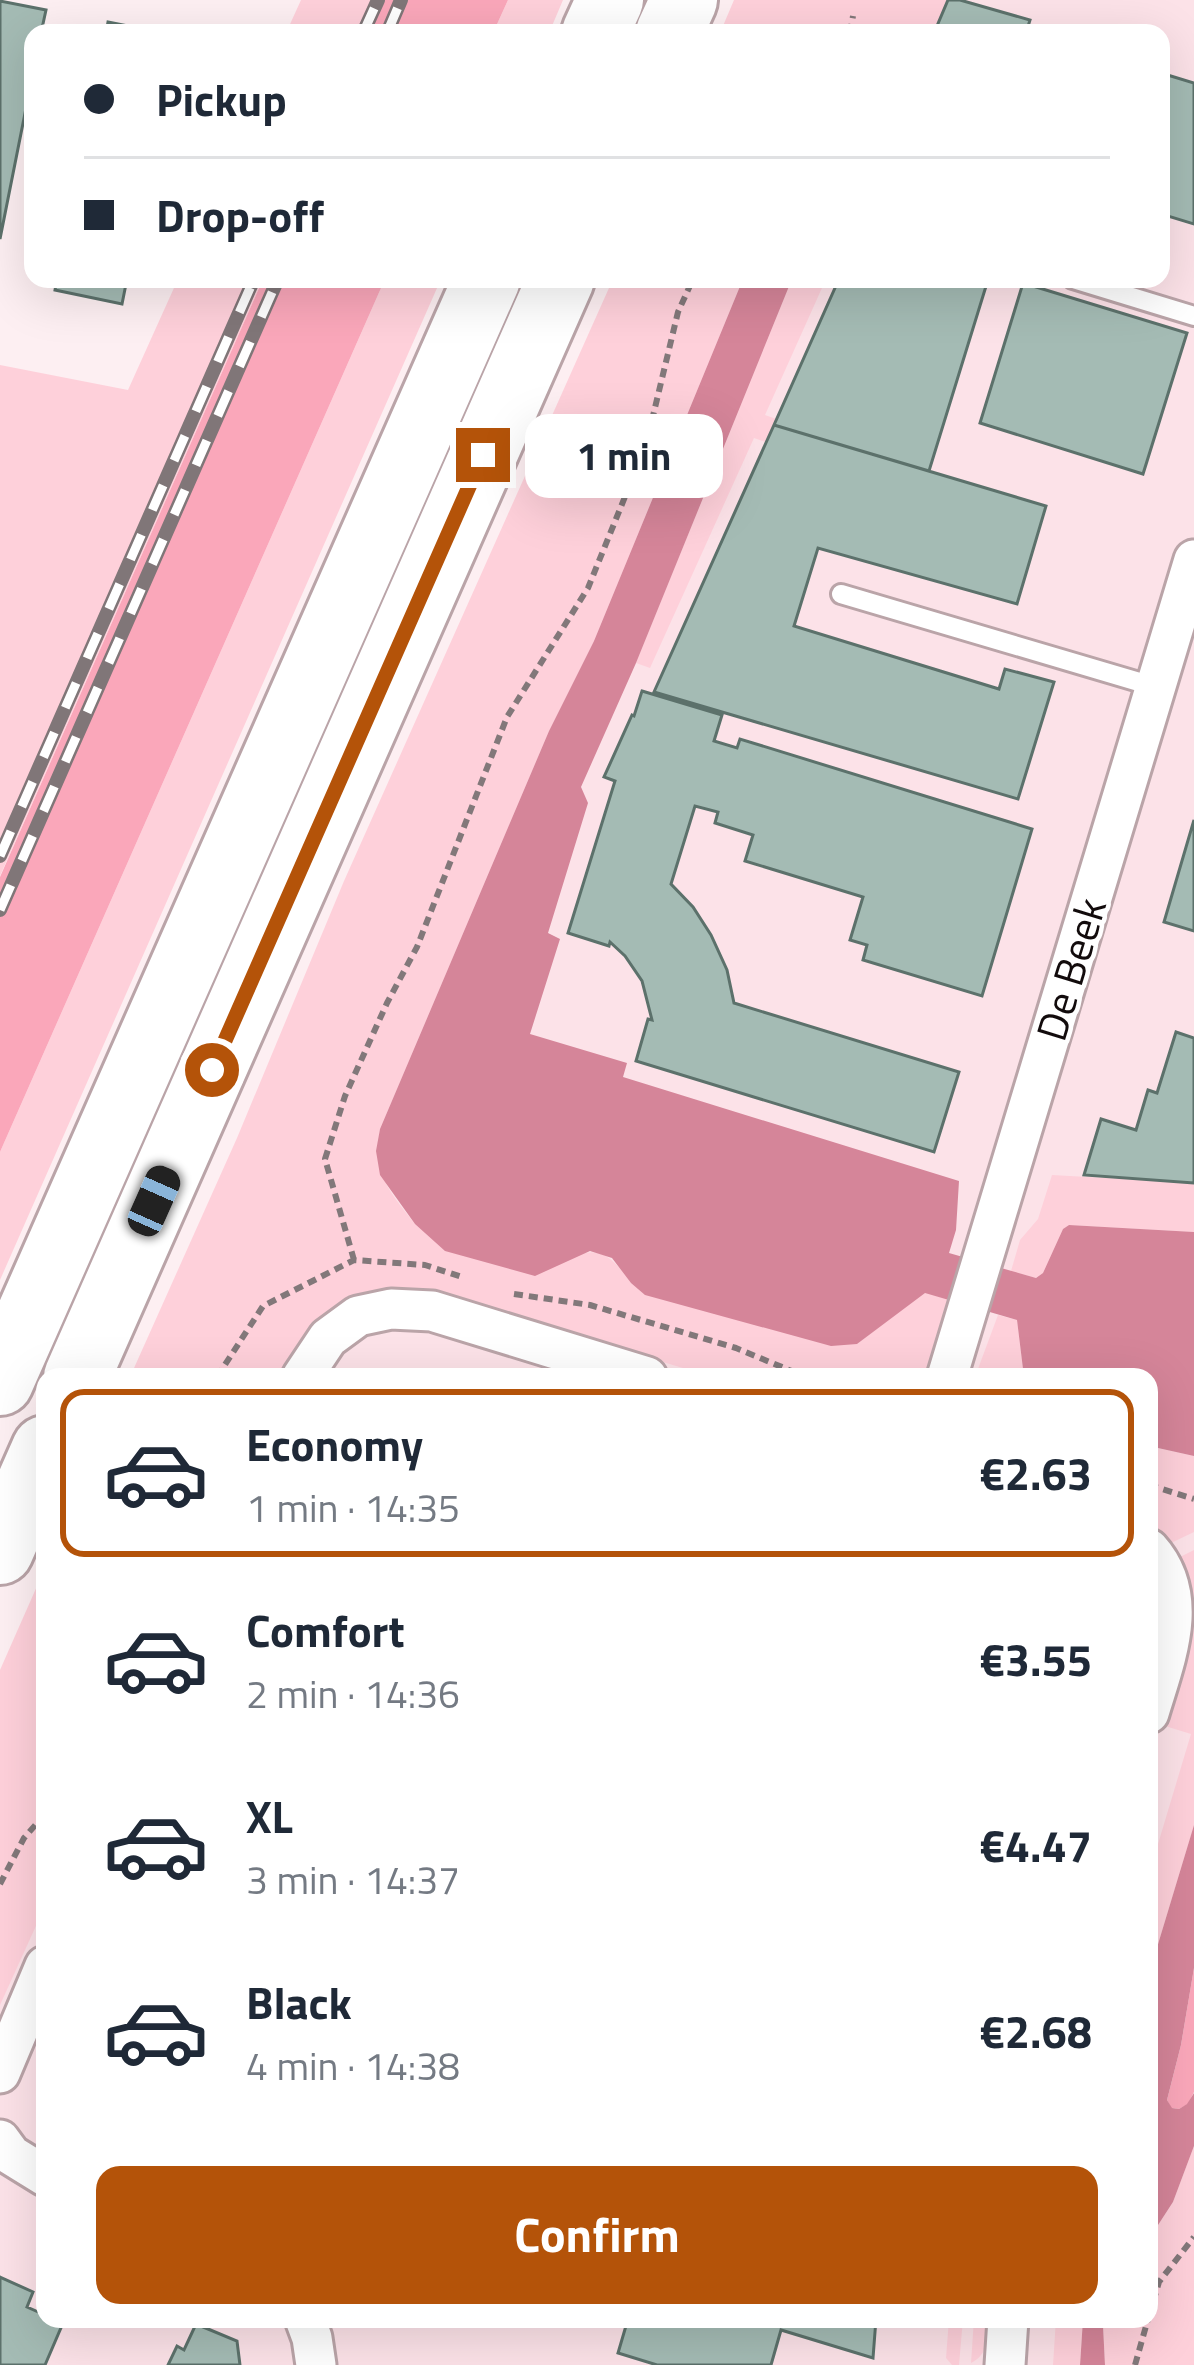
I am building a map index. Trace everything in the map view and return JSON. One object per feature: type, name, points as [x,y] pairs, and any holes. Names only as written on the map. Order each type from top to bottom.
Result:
[{"type":"highway","points":[[0,1382],[483,288]]},
{"type":"highway","points":[[81,1368],[557,288]]},
{"type":"highway","points":[[0,1551],[36,1469]]},
{"type":"street","name":"De Beek","points":[[950,1368],[1194,560]]},
{"type":"street","points":[[308,1368],[328,1338],[358,1316],[391,1309],[432,1311],[618,1368]]},
{"type":"street","points":[[1158,1559],[1171,1587],[1174,1616],[1158,1682]]},
{"type":"street","points":[[0,2073],[36,1987]]},
{"type":"street","points":[[0,2140],[11,2155],[36,2170]]},
{"type":"street","points":[[308,2328],[316,2365]]},
{"type":"street","points":[[1005,2365],[1007,2328]]},
{"type":"lane","points":[[1102,288],[1194,316]]},
{"type":"lane","points":[[841,593],[1156,687]]},
{"type":"path","points":[[852,24],[853,16]]},
{"type":"path","points":[[354,1260],[325,1159],[345,1096],[417,947],[507,717],[588,587],[646,445],[677,312],[689,288]]},
{"type":"path","points":[[223,1368],[262,1306],[354,1260],[425,1265],[481,1283]]},
{"type":"path","points":[[499,1289],[590,1304],[736,1348],[784,1368]]},
{"type":"path","points":[[1158,1488],[1194,1498]]},
{"type":"path","points":[[0,1884],[36,1824]]},
{"type":"path","points":[[1158,2286],[1194,2237]]},
{"type":"path","points":[[1135,2365],[1146,2328]]},
{"type":"shaded area","points":[[301,0],[381,0],[370,24],[290,24]]},
{"type":"shaded area","points":[[381,0],[508,0],[497,24],[370,24]]},
{"type":"shaded area","points":[[508,0],[563,0],[553,24],[497,24]]},
{"type":"shaded area","points":[[734,0],[948,0],[938,24],[724,24]]},
{"type":"shaded area","points":[[839,0],[1194,0],[1194,1825],[1158,1944],[1158,1368],[198,1368],[699,288],[1170,288],[1170,24],[827,24]]},
{"type":"shaded area","points":[[174,288],[259,288],[0,876],[0,365],[128,390]]},
{"type":"shaded area","points":[[259,288],[381,288],[0,1152],[0,877]]},
{"type":"shaded area","points":[[381,288],[437,288],[0,1280],[0,1152]]},
{"type":"shaded area","points":[[609,288],[739,288],[594,641],[549,731],[380,1129],[378,1158],[390,1191],[415,1224],[578,1255],[603,1254],[631,1283],[857,1344],[924,1292],[956,1302],[937,1368],[683,1368],[435,1294],[374,1293],[309,1327],[290,1368],[134,1368],[344,881]]},
{"type":"shaded area","points":[[739,288],[788,288],[581,787],[588,803],[548,933],[560,939],[530,1034],[627,1063],[623,1077],[959,1181],[956,1230],[949,1253],[1036,1278],[1069,1225],[1194,1232],[1194,1456],[1158,1448],[1158,1368],[1023,1368],[1017,1320],[925,1293],[857,1344],[831,1346],[645,1295],[612,1258],[590,1251],[535,1276],[445,1251],[415,1224],[380,1175],[376,1151],[380,1129],[549,731],[594,641]]},
{"type":"shaded area","points":[[788,288],[822,288],[765,415],[782,421],[771,444],[754,438],[650,668],[636,663]]},
{"type":"shaded area","points":[[1052,1175],[1194,1183],[1194,1232],[1069,1225],[1043,1273],[1036,1278],[1011,1271],[1020,1240],[1038,1219]]},
{"type":"shaded area","points":[[998,1315],[1017,1320],[1023,1368],[978,1368]]},
{"type":"shaded area","points":[[1158,1448],[1194,1456],[1194,1532],[1171,1543],[1158,1531]]},
{"type":"shaded area","points":[[1194,1550],[1194,1825],[1158,1944],[1158,1844],[1191,1734],[1165,1726],[1184,1642],[1186,1602],[1180,1557]]},
{"type":"shaded area","points":[[36,1588],[36,1926],[0,2005],[0,1670]]},
{"type":"shaded area","points":[[36,1776],[36,2328],[1074,2328],[1072,2365],[0,2365],[0,1871]]},
{"type":"shaded area","points":[[1194,1825],[1194,1968],[1167,2100],[1179,2109],[1194,2093],[1194,2146],[1173,2202],[1158,2225],[1158,1944]]},
{"type":"shaded area","points":[[1194,1968],[1194,2092],[1188,2104],[1171,2108],[1167,2100]]},
{"type":"shaded area","points":[[1194,2146],[1194,2365],[1105,2365],[1103,2328],[1158,2328],[1158,2225],[1173,2202]]},
{"type":"shaded area","points":[[948,2328],[962,2328],[959,2365],[946,2358]]},
{"type":"shaded area","points":[[973,2328],[988,2328],[984,2350],[971,2363]]},
{"type":"shaded area","points":[[1055,2328],[1082,2328],[1080,2365],[1053,2365]]},
{"type":"shaded area","points":[[1082,2328],[1103,2328],[1105,2365],[1080,2365]]},
{"type":"building","points":[[948,0],[1030,20],[1029,24],[938,24]]},
{"type":"building","points":[[0,1],[46,10],[43,24],[24,24],[24,118],[0,239]]},
{"type":"building","points":[[1170,76],[1194,83],[1194,224],[1170,217]]},
{"type":"building","points":[[55,288],[125,288],[122,304]]},
{"type":"building","points":[[835,288],[985,288],[929,471],[774,425]]},
{"type":"building","points":[[1021,288],[1039,288],[1187,333],[1143,474],[980,423]]},
{"type":"building","points":[[774,425],[1046,506],[1017,604],[818,548],[794,626],[999,689],[1005,669],[1054,682],[1018,799],[654,692]]},
{"type":"building","points":[[642,691],[722,715],[714,741],[737,748],[740,739],[1032,829],[982,996],[863,960],[867,945],[850,940],[863,897],[745,861],[753,835],[715,823],[718,812],[695,806],[671,884],[711,935],[727,970],[734,1003],[959,1072],[934,1152],[636,1061],[648,1019],[652,1020],[642,981],[610,942],[609,946],[568,933],[615,781],[604,777]]},
{"type":"building","points":[[1194,820],[1194,931],[1164,922]]},
{"type":"building","points":[[1176,1032],[1194,1038],[1194,1183],[1084,1175],[1101,1119],[1136,1130],[1148,1090],[1157,1093]]},
{"type":"building","points":[[0,2277],[33,2292],[27,2307],[36,2311],[36,2328],[61,2328],[45,2365],[0,2365]]},
{"type":"building","points":[[194,2328],[206,2328],[237,2341],[240,2365],[168,2365],[177,2346],[184,2350]]},
{"type":"building","points":[[625,2328],[875,2328],[873,2358],[781,2330],[771,2365],[657,2365],[618,2353]]},
{"type":"railway","points":[[367,24],[378,0]]},
{"type":"railway","points":[[391,24],[401,0]]},
{"type":"railway","points":[[0,856],[250,288]]},
{"type":"railway","points":[[0,910],[274,288]]},
{"type":"route","points":[[212,1070],[483,455]]}]
